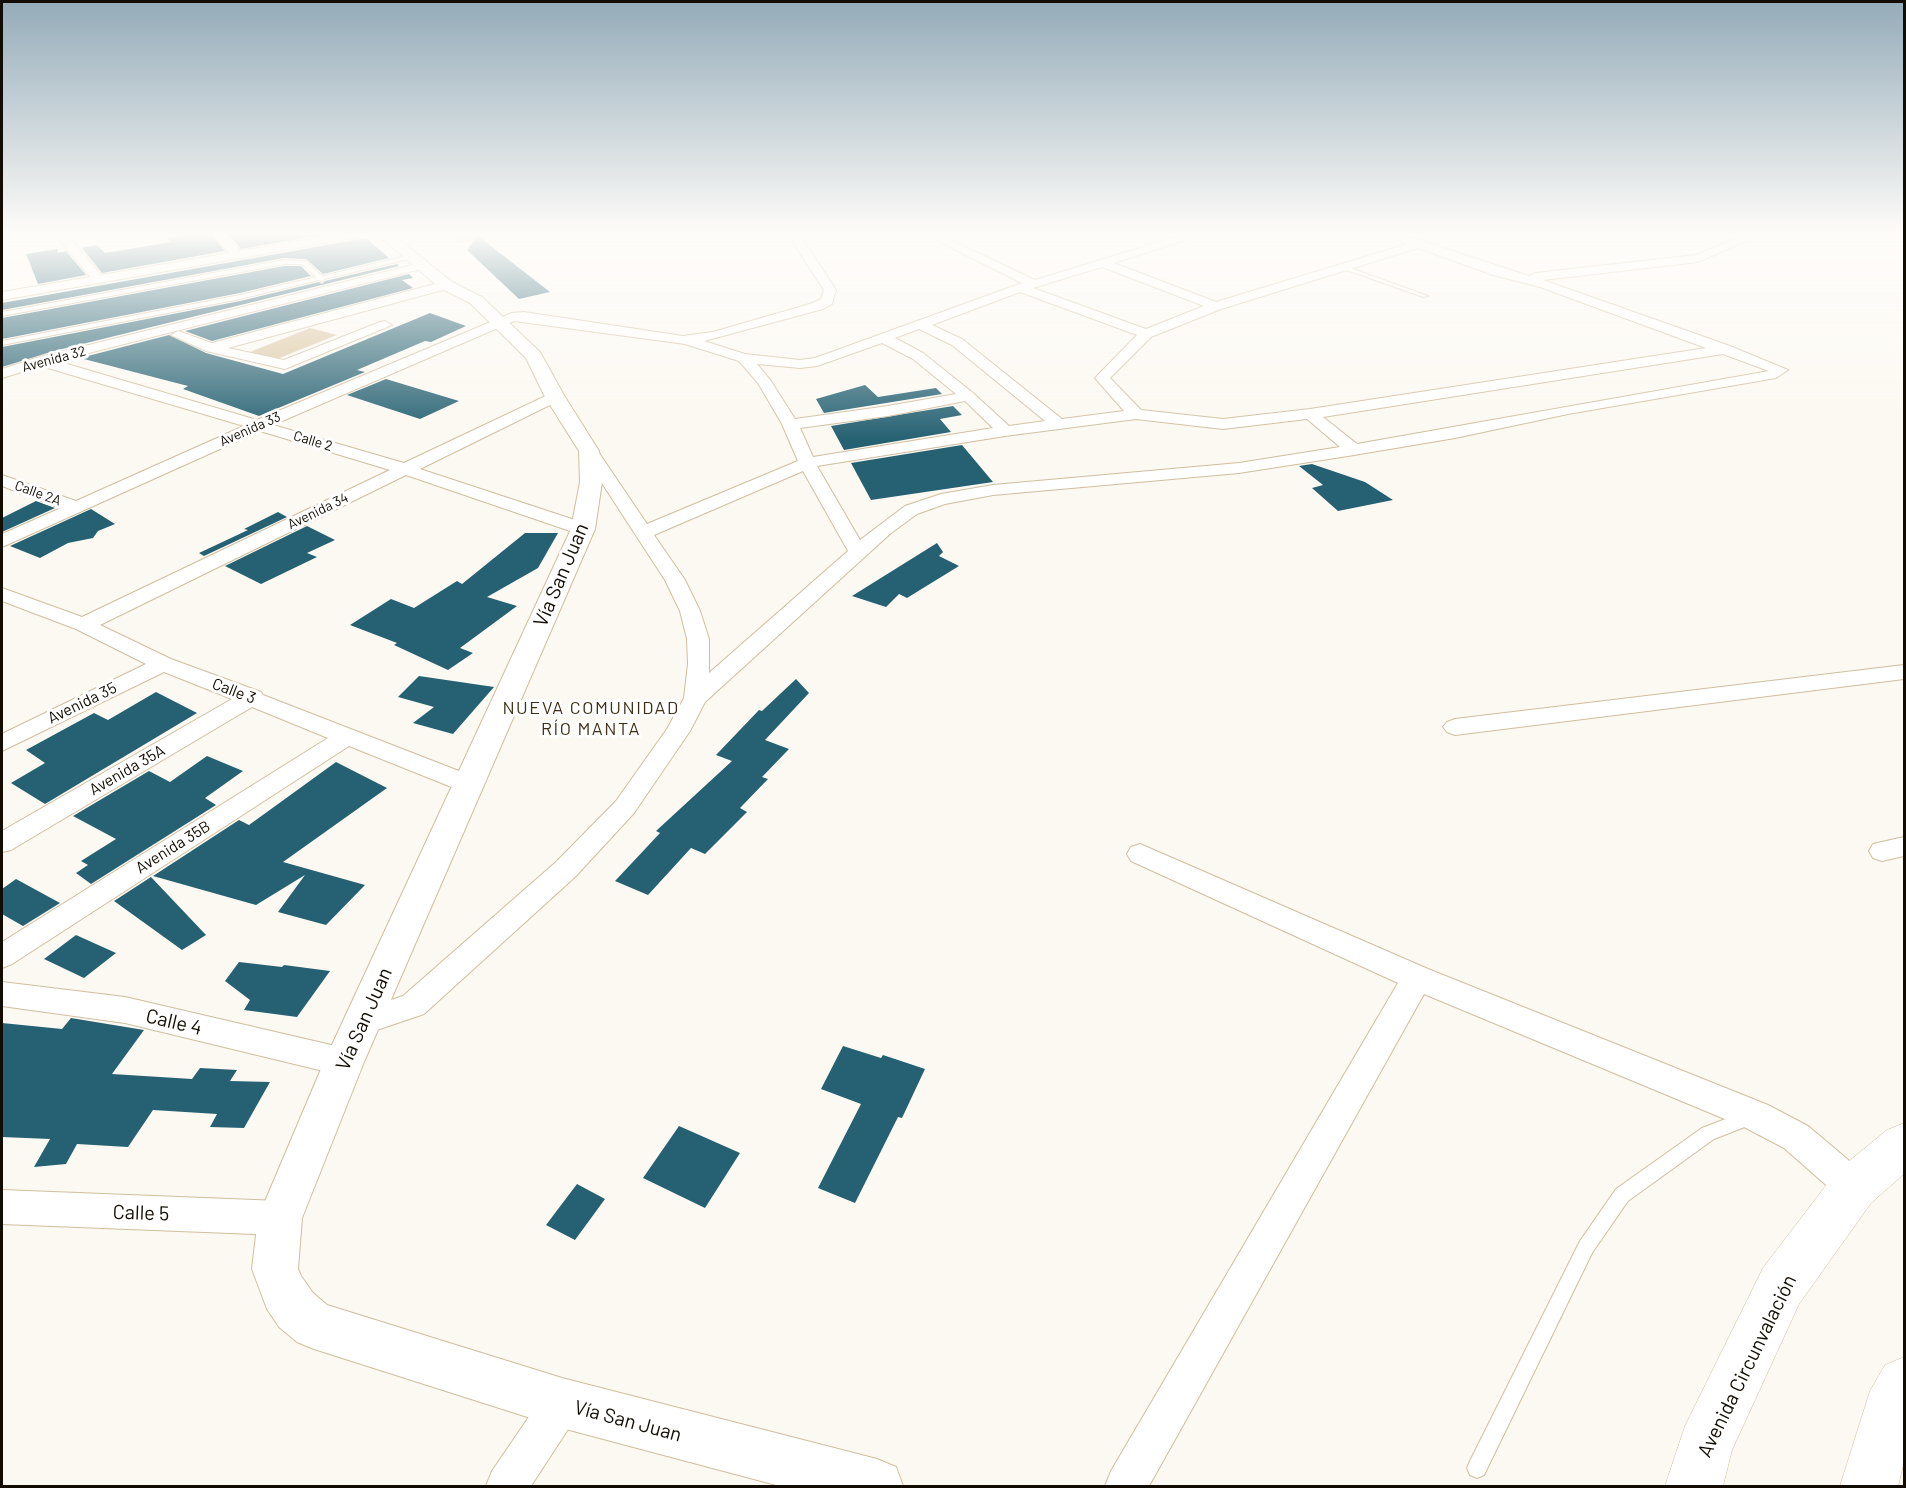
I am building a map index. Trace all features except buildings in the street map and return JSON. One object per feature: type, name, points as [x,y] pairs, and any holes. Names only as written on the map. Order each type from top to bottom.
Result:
[{"type":"highway","name":"Avenida Circunvalación","points":[[1694,1486],[1705,1446],[1781,1286],[1854,1187],[1905,1145]]},
{"type":"highway","points":[[1869,1486],[1890,1411],[1905,1384]]},
{"type":"street","name":"Avenida 32","points":[[2,374],[41,361],[290,301]]},
{"type":"street","points":[[211,348],[338,301]]},
{"type":"street","name":"Vía San Juan","points":[[478,301],[501,321],[534,356],[555,397],[589,451],[591,482],[583,529],[344,1062],[280,1218],[275,1269],[284,1292],[296,1311],[314,1325],[562,1403],[877,1486]]},
{"type":"street","points":[[683,340],[714,336],[804,311],[826,301]]},
{"type":"street","points":[[764,381],[800,364],[827,359],[982,301]]},
{"type":"street","points":[[1057,301],[1146,334]]},
{"type":"street","points":[[1204,301],[1216,306]]},
{"type":"street","points":[[1136,414],[1102,378],[1146,334],[1231,301]]},
{"type":"street","points":[[362,1022],[413,1005],[567,870],[625,807],[678,731],[695,698],[857,551],[911,510],[964,494],[1166,476],[1354,450],[1780,372],[1776,367],[1588,301]]},
{"type":"street","name":"Avenida 33","points":[[2,541],[260,425],[501,321],[524,316],[683,340]]},
{"type":"street","points":[[919,324],[957,342],[1059,424]]},
{"type":"street","points":[[178,335],[211,348],[285,365],[385,325]]},
{"type":"street","points":[[883,338],[918,356],[968,396],[1005,431]]},
{"type":"street","points":[[683,340],[744,358],[800,364]]},
{"type":"street","points":[[644,532],[807,464],[1005,431],[1136,414],[1223,424],[1310,414],[1725,349]]},
{"type":"street","points":[[744,358],[764,381],[790,424],[807,464],[857,551]]},
{"type":"street","name":"Calle 2","points":[[41,361],[404,469],[583,529]]},
{"type":"street","points":[[790,424],[888,411],[968,396]]},
{"type":"street","name":"Avenida 34","points":[[83,625],[555,397]]},
{"type":"street","points":[[1310,414],[1354,450]]},
{"type":"street","points":[[589,451],[675,580],[690,611],[698,639],[695,698]]},
{"type":"street","name":"Calle 2A","points":[[2,480],[75,507]]},
{"type":"street","name":"Calle 3","points":[[2,594],[83,625],[163,664],[252,698],[345,738],[468,784]]},
{"type":"street","name":"Avenida 35","points":[[2,742],[163,664]]},
{"type":"street","points":[[1455,727],[1905,672]]},
{"type":"street","name":"Avenida 35A","points":[[2,843],[252,698]]},
{"type":"street","name":"Avenida 35B","points":[[2,956],[345,738]]},
{"type":"street","points":[[1140,855],[1417,978],[1756,1116],[1796,1137],[1854,1187]]},
{"type":"street","points":[[1126,1486],[1417,978]]},
{"type":"street","name":"Calle 4","points":[[2,994],[125,1010],[344,1062]]},
{"type":"street","name":"Calle 5","points":[[2,1207],[280,1218]]},
{"type":"street","points":[[512,1483],[562,1403]]},
{"type":"lane","points":[[2,314],[70,301]]},
{"type":"lane","points":[[2,343],[213,301]]},
{"type":"lane","points":[[1478,1468],[1586,1247],[1622,1195],[1708,1132],[1756,1116]]},
{"type":"shaded area","points":[[310,328],[337,335],[277,359],[250,352]]},
{"type":"district","name":"NUEVA COMUNIDAD RÍO MANTA","points":[[591,718]]}]
